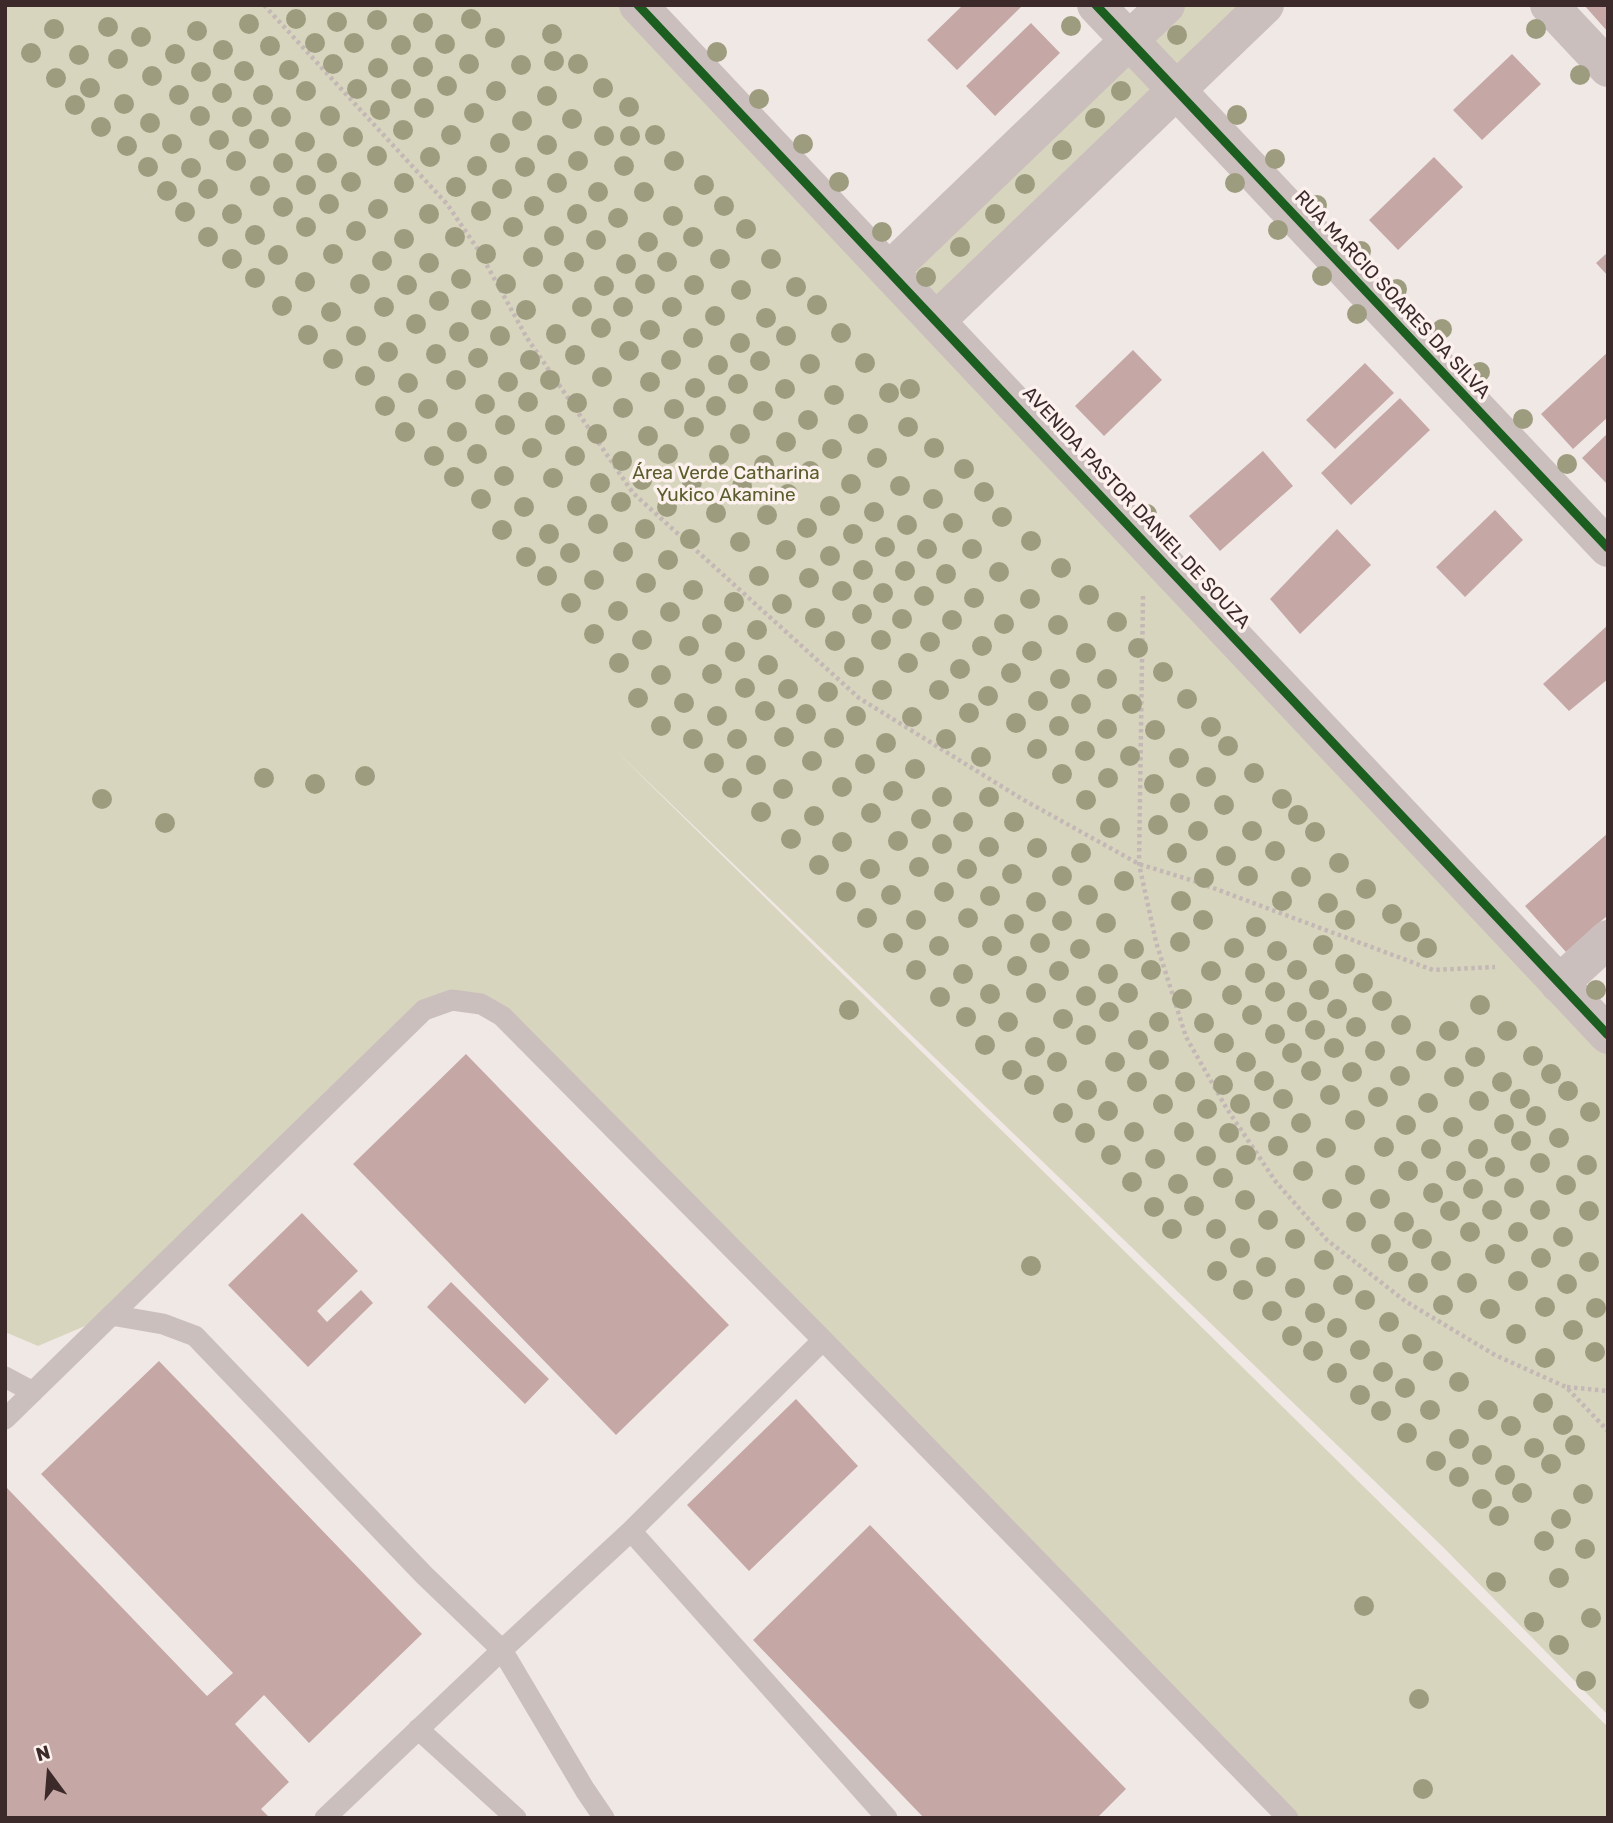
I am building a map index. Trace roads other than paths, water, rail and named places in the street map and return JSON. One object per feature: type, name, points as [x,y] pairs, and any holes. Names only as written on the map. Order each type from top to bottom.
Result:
[{"type":"street","name":"AVENIDA PASTOR DANIEL DE SOUZA","points":[[638,5],[1608,1035]]},
{"type":"street","name":"RUA MARCIO SOARES DA SILVA","points":[[1096,5],[1608,548]]},
{"type":"street","points":[[936,321],[1152,65],[1166,5]]},
{"type":"street","points":[[889,271],[1152,65],[1265,5]]},
{"type":"street","points":[[1549,5],[1608,68]]},
{"type":"street","points":[[1550,975],[1608,939]]},
{"type":"lane","points":[[5,1419],[424,1010],[452,1000],[481,1004],[502,1016],[823,1340],[1288,1818]]},
{"type":"lane","points":[[111,1315],[163,1324],[195,1336],[424,1575],[502,1650],[604,1818]]},
{"type":"lane","points":[[325,1818],[631,1531],[823,1340]]},
{"type":"lane","points":[[5,1377],[33,1392]]},
{"type":"lane","points":[[631,1531],[887,1818]]},
{"type":"lane","points":[[418,1729],[516,1818]]},
{"type":"park label","name":"Área Verde Catharina Yukico Akamine","points":[[726,485]]}]
